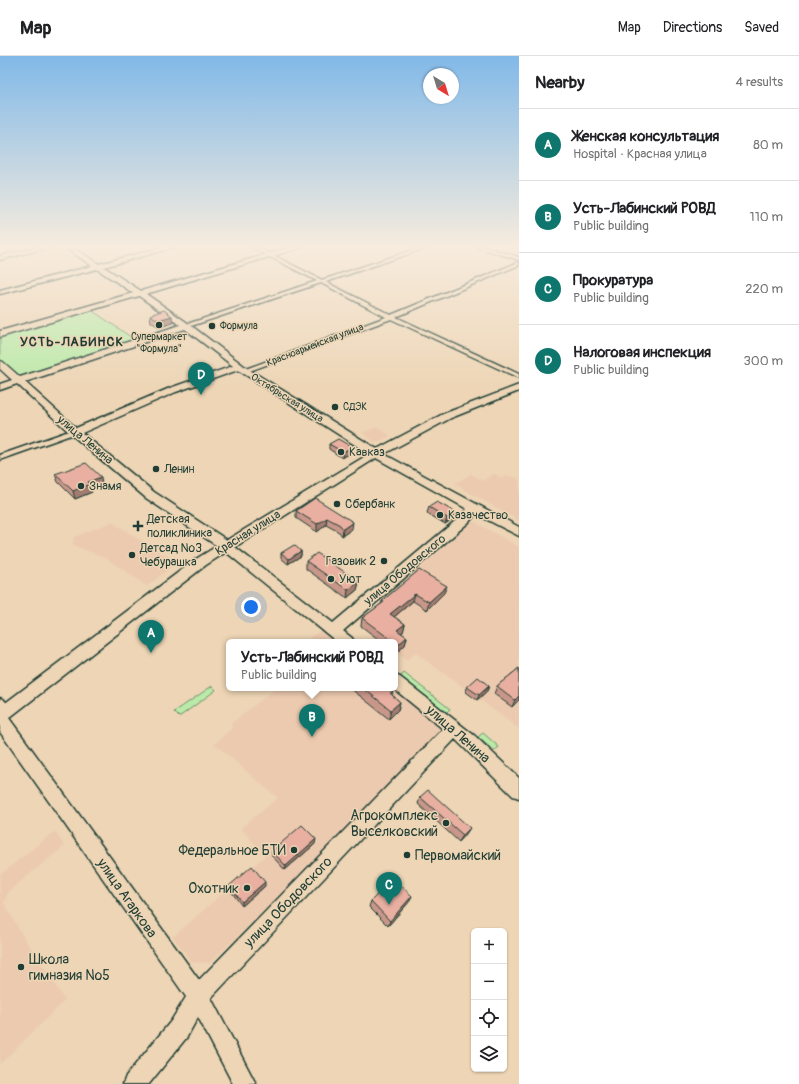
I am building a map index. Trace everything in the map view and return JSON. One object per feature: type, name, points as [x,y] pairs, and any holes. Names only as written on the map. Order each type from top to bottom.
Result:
[{"type":"street","points":[[0,334],[136,294]]},
{"type":"street","name":"Октябрьская улица","points":[[140,294],[186,326],[242,370],[376,454],[519,532]]},
{"type":"street","points":[[0,387],[287,294]]},
{"type":"street","points":[[344,294],[390,317],[519,376]]},
{"type":"street","name":"Красноармейская улица","points":[[0,458],[75,432],[174,390],[242,370],[390,317],[445,294]]},
{"type":"street","name":"улица Ленина","points":[[0,364],[75,432],[150,494],[226,546],[343,639]]},
{"type":"street","name":"Красная улица","points":[[2,712],[201,562],[226,546],[376,454],[447,416],[519,388]]},
{"type":"street","name":"улица Ободовского","points":[[333,631],[465,520],[475,507]]},
{"type":"street","name":"улица Ленина","points":[[398,683],[469,741],[519,790]]},
{"type":"street","name":"улица Агаркова","points":[[2,712],[198,996],[245,1084]]},
{"type":"street","name":"улица Ободовского","points":[[134,1084],[179,1029],[198,996],[454,729]]},
{"type":"shaded area","points":[[377,427],[390,436],[375,442],[362,433]]},
{"type":"shaded area","points":[[471,474],[483,481],[494,474],[502,478],[507,475],[519,479],[519,521],[455,484]]},
{"type":"shaded area","points":[[473,521],[519,547],[519,729],[479,699],[477,700],[465,692],[467,690],[416,653],[406,660],[398,654],[398,639],[378,639],[360,625],[378,613],[415,575],[415,572]]},
{"type":"shaded area","name":"Детсад №3 Чебурашка","points":[[112,522],[144,543],[178,562],[147,586],[106,558],[73,545],[74,537]]},
{"type":"shaded area","points":[[324,628],[338,639],[308,639]]},
{"type":"shaded area","points":[[398,690],[434,716],[440,730],[324,852],[210,963],[192,962],[173,937],[265,856],[241,828],[278,798],[215,744],[233,727],[231,724],[272,691]]},
{"type":"shaded area","name":"Школа гимназия №5","points":[[55,831],[64,846],[8,892],[4,903],[21,933],[65,1000],[0,1064],[0,875]]},
{"type":"green space","points":[[90,309],[135,340],[19,377],[0,360],[0,336]]},
{"type":"green space","points":[[404,673],[450,709],[445,714],[399,678]]},
{"type":"green space","points":[[212,686],[216,690],[179,717],[174,712]]},
{"type":"green space","points":[[483,733],[499,747],[494,751],[478,737]]},
{"type":"building","points":[[164,310],[172,316],[158,320],[150,315]]},
{"type":"building","points":[[338,439],[352,447],[343,452],[329,444]]},
{"type":"building","points":[[86,463],[101,477],[88,482],[90,484],[73,491],[55,474]]},
{"type":"building","points":[[315,498],[353,522],[343,529],[340,525],[327,518],[317,524],[296,511]]},
{"type":"building","points":[[437,502],[455,512],[447,518],[429,507]]},
{"type":"building","points":[[294,545],[301,551],[289,559],[281,553]]},
{"type":"building","points":[[317,553],[359,582],[348,590],[306,561]]},
{"type":"building","points":[[419,570],[447,586],[429,602],[415,594],[390,614],[405,624],[397,630],[407,637],[398,645],[398,639],[390,639],[362,618],[384,602],[382,601]]},
{"type":"building","points":[[519,668],[519,696],[515,700],[497,686]]},
{"type":"building","points":[[478,677],[489,686],[479,695],[467,687]]},
{"type":"building","points":[[367,691],[393,691],[390,693],[400,702],[391,710]]},
{"type":"building","points":[[428,790],[470,828],[463,835],[420,797]]},
{"type":"building","name":"Федеральное БТИ","points":[[302,825],[316,839],[286,866],[272,851]]},
{"type":"building","name":"Охотник","points":[[252,866],[265,882],[242,902],[229,886]]},
{"type":"building","points":[[393,878],[412,896],[390,921],[371,901]]},
{"type":"place","name":"Супермаркет \"Формула\"","points":[[159,325]]},
{"type":"place","name":"Формула","points":[[212,326]]},
{"type":"place","name":"Налоговая инспекция","points":[[201,395]]},
{"type":"place","name":"СДЭК","points":[[335,407]]},
{"type":"place","name":"Кавказ","points":[[341,452]]},
{"type":"place","name":"Ленин","points":[[156,469]]},
{"type":"place","name":"Знамя","points":[[81,486]]},
{"type":"place","name":"Сбербанк","points":[[337,504]]},
{"type":"place","name":"Казачество","points":[[440,515]]},
{"type":"place","name":"Детская поликлиника","points":[[138,526]]},
{"type":"place","name":"Детсад №3 Чебурашка","points":[[132,555]]},
{"type":"place","name":"Газовик 2","points":[[384,561]]},
{"type":"place","name":"Уют","points":[[331,579]]},
{"type":"place","name":"Женская консультация","points":[[151,653]]},
{"type":"place","name":"Усть-Лабинский РОВД","points":[[312,737]]},
{"type":"place","name":"Агрокомплекс Выселковский","points":[[446,823]]},
{"type":"place","name":"Федеральное БТИ","points":[[294,850]]},
{"type":"place","name":"Первомайский","points":[[407,855]]},
{"type":"place","name":"Охотник","points":[[247,888]]},
{"type":"place","name":"Прокуратура","points":[[389,905]]},
{"type":"place","name":"Школа гимназия №5","points":[[21,967]]},
{"type":"district","name":"УСТЬ-ЛАБИНСК","points":[[72,342]]}]
